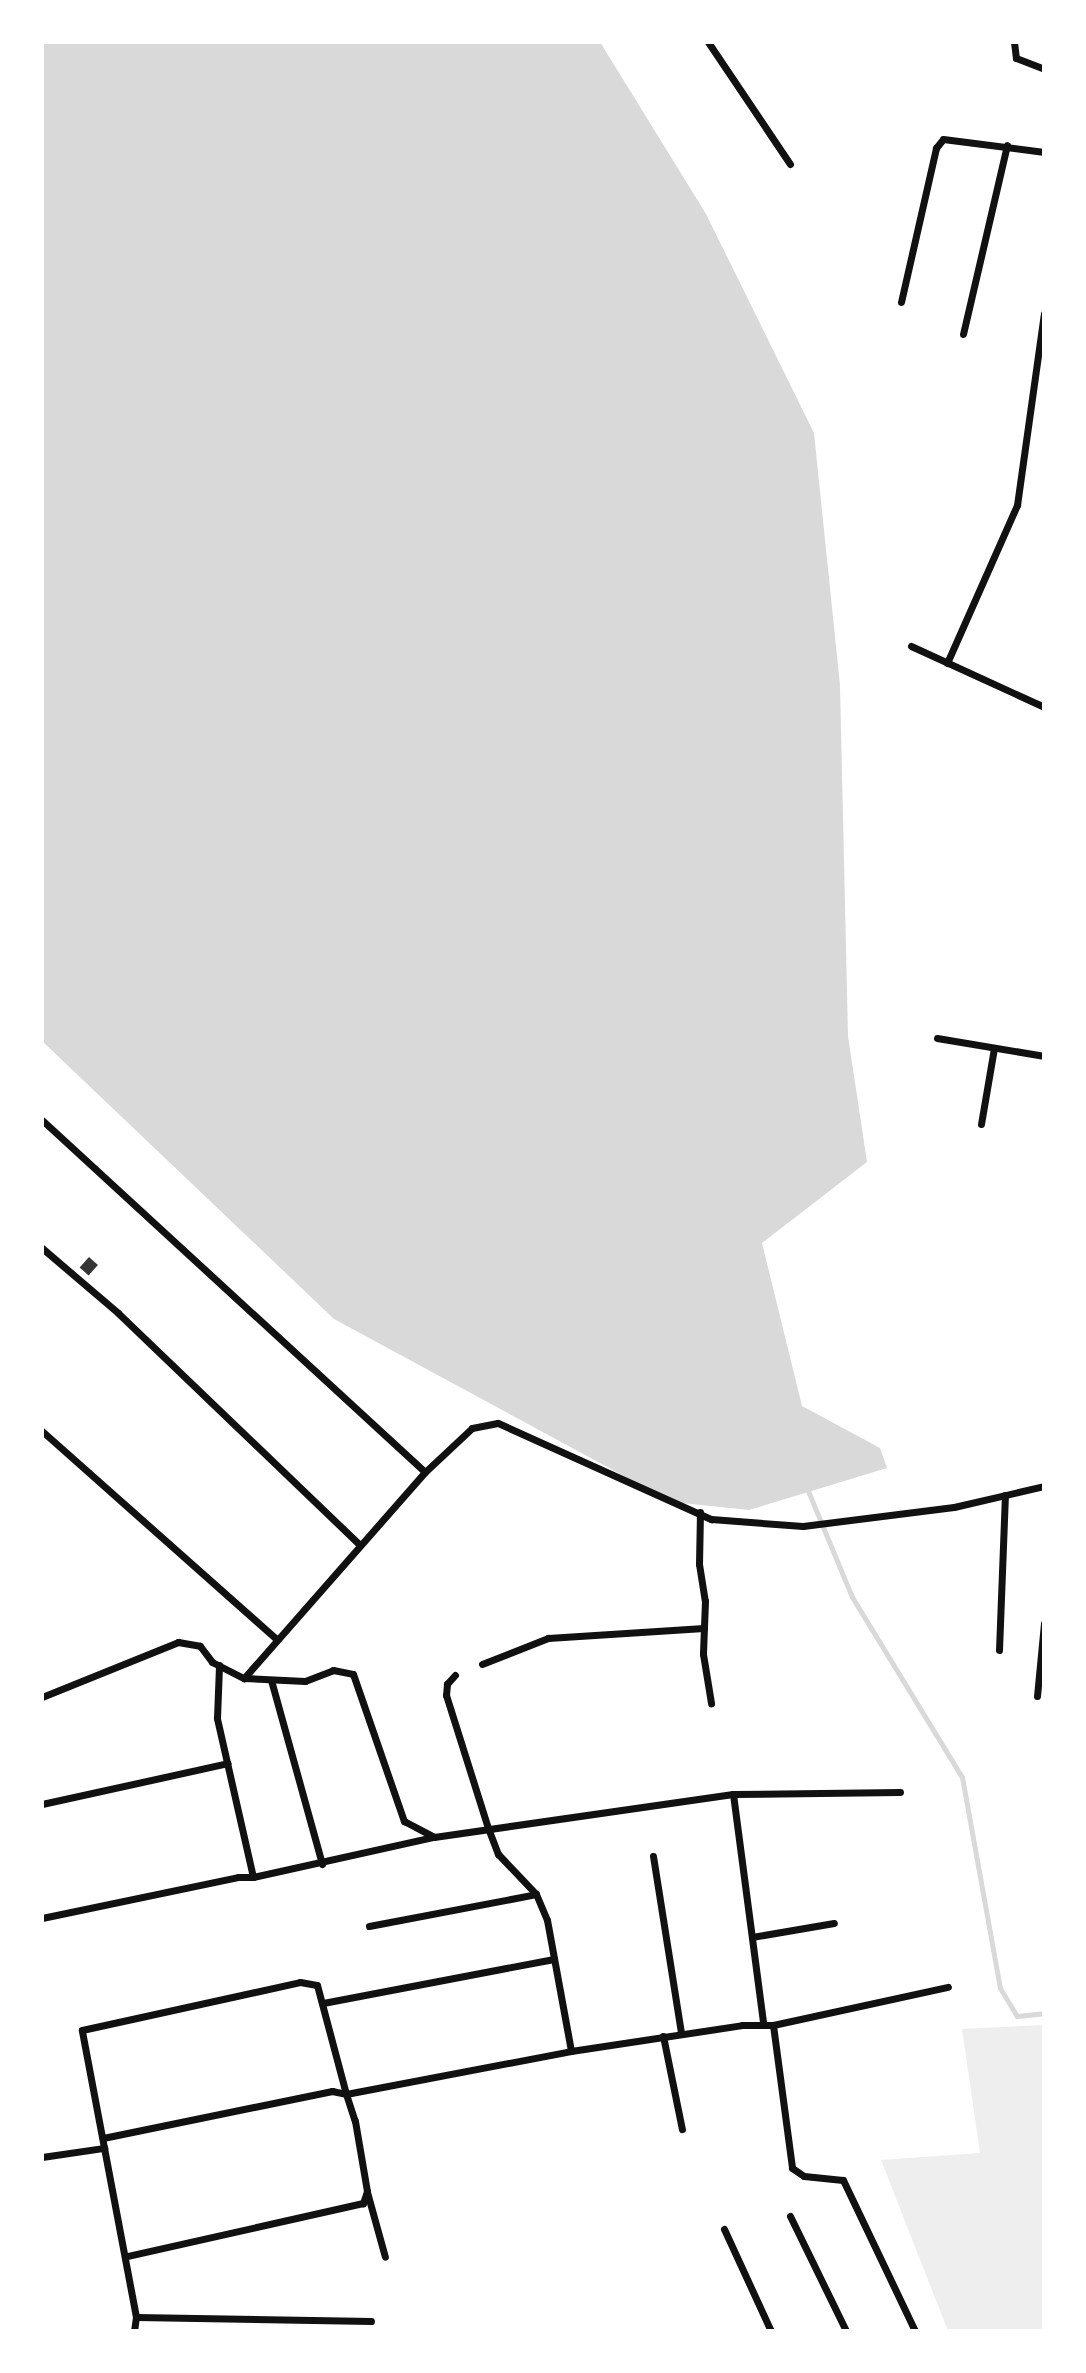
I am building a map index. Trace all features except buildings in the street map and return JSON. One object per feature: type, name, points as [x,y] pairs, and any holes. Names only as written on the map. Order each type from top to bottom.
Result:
[{"type":"street","points":[[708,42],[790,164]]},
{"type":"street","points":[[1014,42],[1016,58],[1044,69]]},
{"type":"street","points":[[901,302],[936,148],[943,139],[959,138],[1044,152]]},
{"type":"street","points":[[963,334],[1007,145]]},
{"type":"street","points":[[947,663],[1017,505],[1044,314]]},
{"type":"street","points":[[911,646],[1044,707]]},
{"type":"street","points":[[937,1038],[1044,1056]]},
{"type":"street","points":[[981,1124],[994,1048]]},
{"type":"street","points":[[42,1120],[425,1472]]},
{"type":"street","points":[[42,1248],[118,1313],[360,1545]]},
{"type":"street","points":[[244,1678],[425,1472],[472,1428],[498,1423],[711,1519],[803,1526],[868,1518],[1044,1486]]},
{"type":"street","points":[[42,1431],[277,1640]]},
{"type":"street","points":[[999,1650],[1005,1495]]},
{"type":"street","points":[[700,1512],[703,1654],[711,1703]]},
{"type":"street","points":[[1037,1696],[1044,1623]]},
{"type":"street","points":[[482,1664],[548,1639],[704,1628]]},
{"type":"street","points":[[42,1697],[178,1642],[200,1646],[219,1665],[244,1678],[305,1681],[334,1670],[353,1674],[404,1821],[434,1837]]},
{"type":"street","points":[[219,1665],[217,1718],[253,1877]]},
{"type":"street","points":[[455,1675],[447,1684],[446,1695],[498,1854],[536,1894],[554,1959],[571,2051]]},
{"type":"street","points":[[271,1680],[322,1864]]},
{"type":"street","points":[[42,1804],[228,1763]]},
{"type":"street","points":[[42,1918],[322,1864],[434,1837],[488,1828],[733,1794],[900,1792]]},
{"type":"street","points":[[733,1794],[763,2023]]},
{"type":"street","points":[[653,1856],[681,2033]]},
{"type":"street","points":[[369,1926],[536,1894]]},
{"type":"street","points":[[752,1937],[834,1923]]},
{"type":"street","points":[[323,2003],[554,1959]]},
{"type":"street","points":[[134,2331],[136,2317],[127,2256],[82,2030],[300,1982],[317,1985],[385,2257]]},
{"type":"street","points":[[103,2138],[332,2091],[346,2094],[681,2033],[763,2023],[773,2025],[948,1987]]},
{"type":"street","points":[[773,2025],[792,2168],[804,2176],[843,2180],[915,2331]]},
{"type":"street","points":[[663,2036],[682,2129]]},
{"type":"street","points":[[42,2157],[104,2147]]},
{"type":"street","points":[[127,2256],[363,2203],[367,2191]]},
{"type":"street","points":[[790,2216],[846,2331]]},
{"type":"street","points":[[724,2229],[771,2331]]},
{"type":"street","points":[[136,2317],[370,2321]]},
{"type":"shaded area","points":[[42,42],[600,42],[706,214],[814,433],[840,685],[848,1036],[867,1162],[762,1243],[802,1406],[880,1448],[887,1468],[749,1510],[672,1502],[334,1319],[42,1041]]},
{"type":"shaded area","points":[[1044,2025],[1044,2331],[948,2331],[881,2160],[980,2153],[962,2029]]},
{"type":"waterway","points":[[806,1486],[852,1597],[962,1777],[1000,1988],[1017,2016],[1044,2013]]}]
